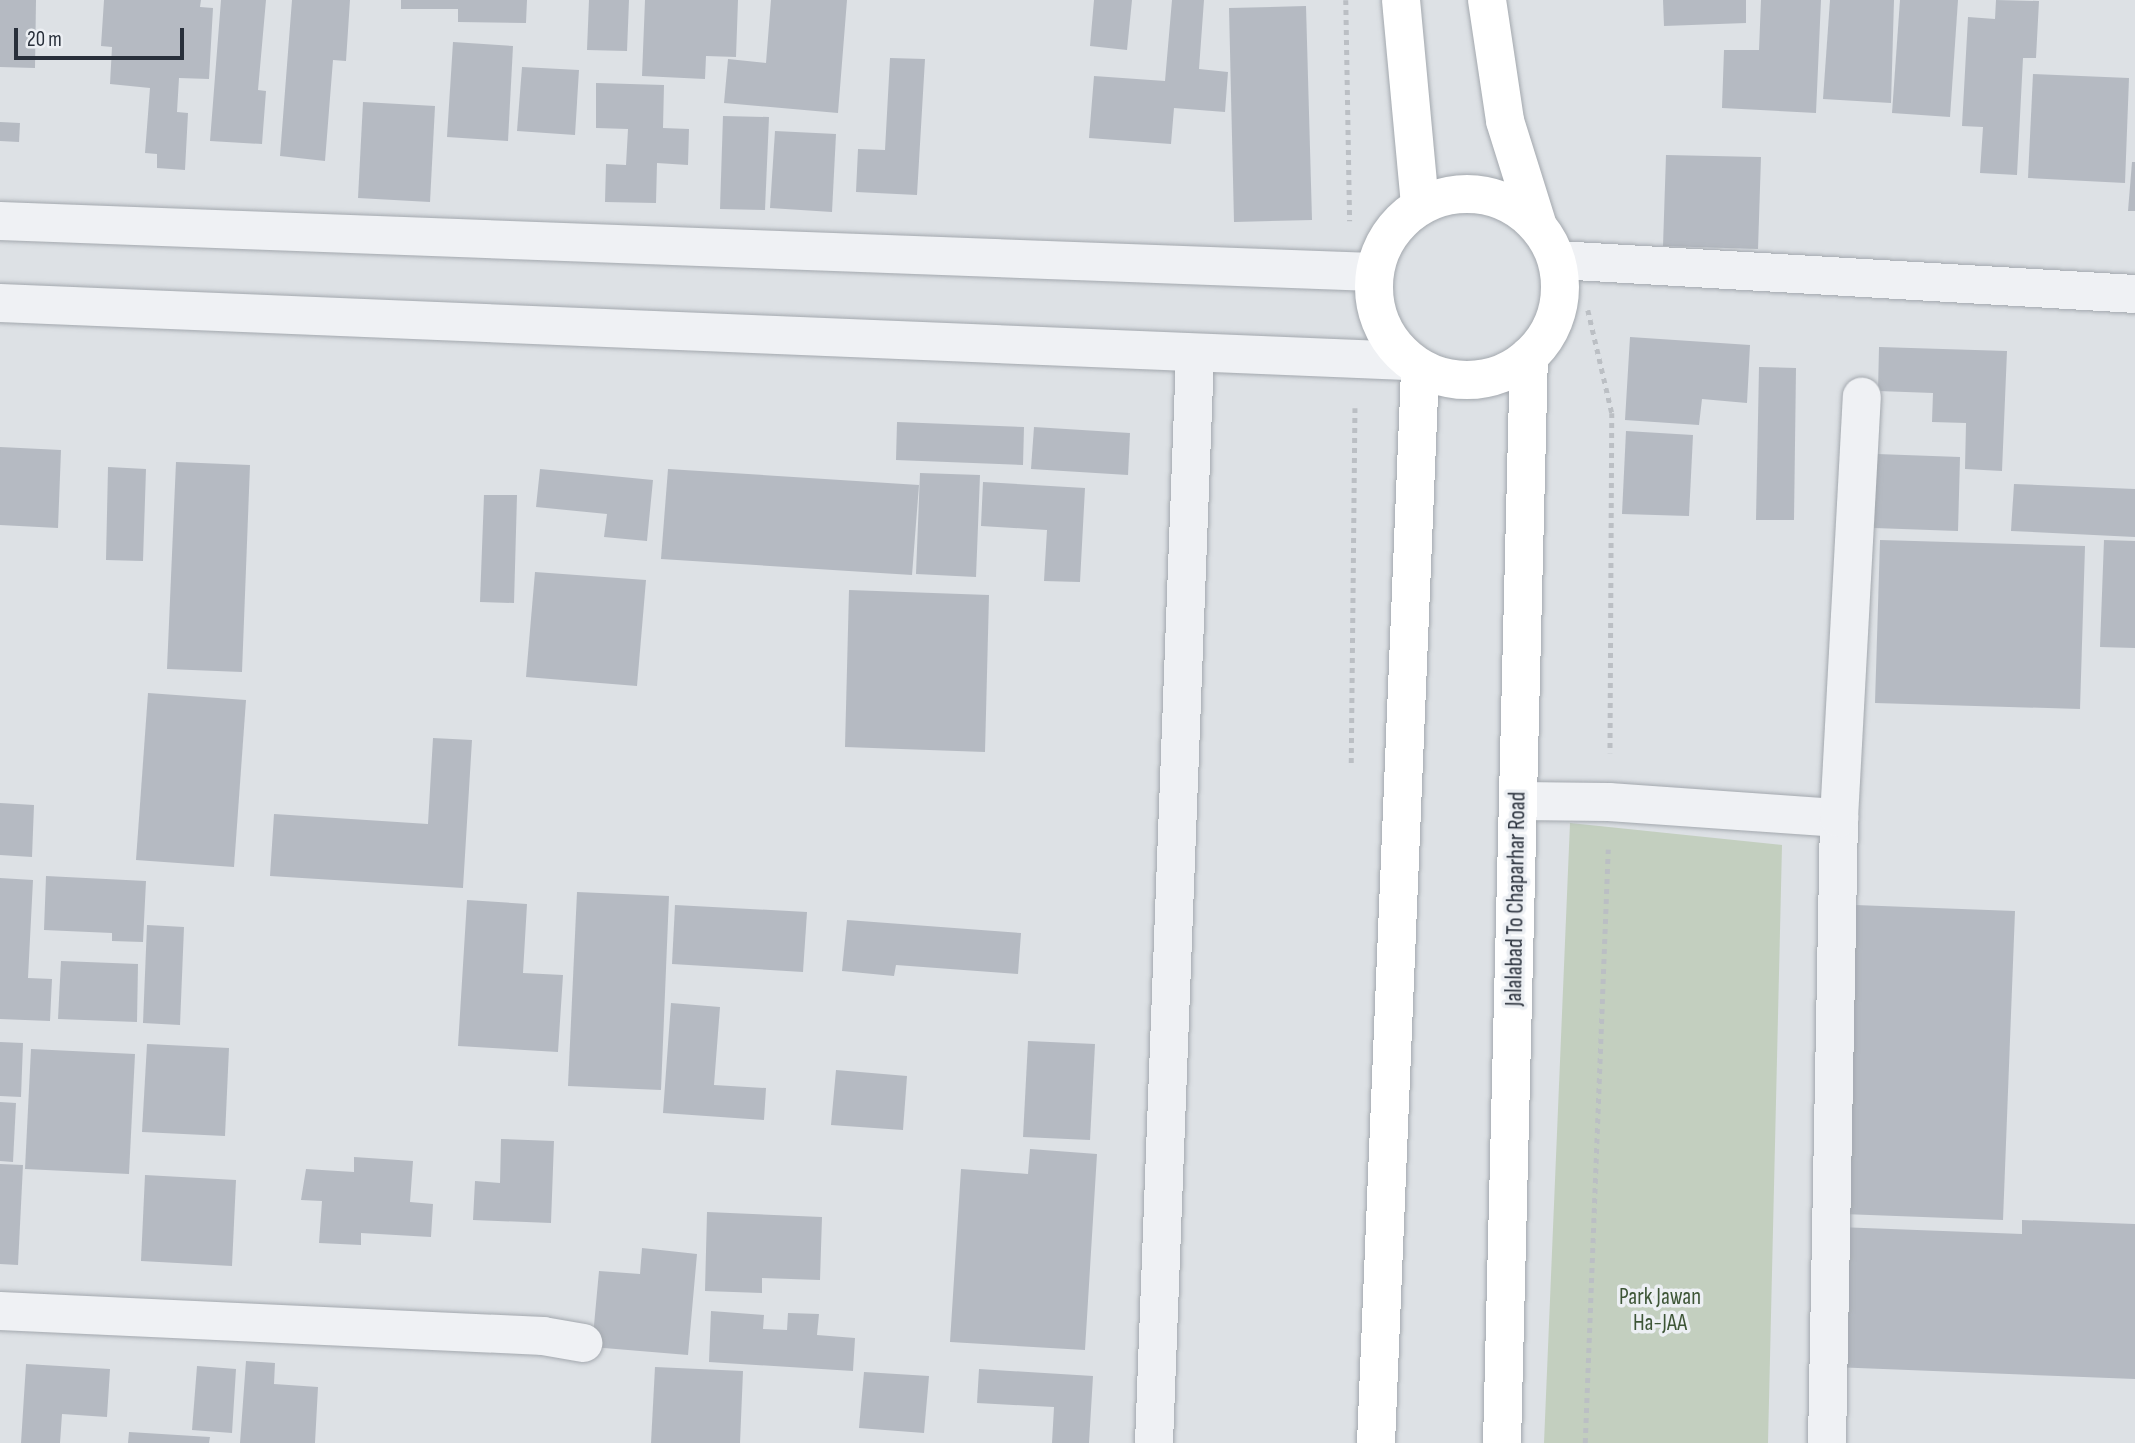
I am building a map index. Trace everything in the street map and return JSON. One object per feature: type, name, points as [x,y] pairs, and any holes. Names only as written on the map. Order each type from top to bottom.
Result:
[{"type":"main road","points":[[1401,0],[1420,205]]},
{"type":"main road","points":[[1488,0],[1505,121],[1537,223]]},
{"type":"main road","points":[[1460,193],[1502,200],[1537,223],[1567,261],[1561,303],[1545,341],[1514,370],[1473,382],[1414,365],[1376,315],[1362,272],[1389,233],[1420,205],[1460,193]]},
{"type":"main road","name":"Jalalabad To Chaparhar Road","points":[[1502,1443],[1529,356]]},
{"type":"main road","points":[[1376,1443],[1414,365]]},
{"type":"street","points":[[0,221],[1362,272]]},
{"type":"street","points":[[1567,261],[2135,294]]},
{"type":"street","points":[[0,303],[1414,365]]},
{"type":"street","points":[[1154,1443],[1195,354]]},
{"type":"street","points":[[1827,1443],[1839,818],[1862,397]]},
{"type":"street","points":[[1519,801],[1609,802],[1839,818]]},
{"type":"street","points":[[0,1311],[543,1336],[583,1343]]},
{"type":"path","points":[[1346,0],[1362,272]]},
{"type":"path","points":[[1567,261],[1612,413],[1609,802],[1585,1443]]},
{"type":"green space","name":"Park Jawan Ha-JAA","points":[[1570,823],[1782,845],[1768,1443],[1544,1443]]},
{"type":"building","points":[[0,0],[36,0],[35,68],[0,67]]},
{"type":"building","points":[[104,0],[201,0],[200,7],[213,8],[209,79],[179,78],[177,112],[188,113],[185,170],[157,168],[157,154],[145,153],[150,88],[110,84],[112,47],[101,46]]},
{"type":"building","points":[[221,0],[266,0],[258,90],[266,91],[262,144],[210,141]]},
{"type":"building","points":[[292,0],[350,0],[346,61],[333,60],[325,161],[280,156]]},
{"type":"building","points":[[401,0],[527,0],[526,23],[458,22],[458,9],[401,9]]},
{"type":"building","points":[[589,0],[629,0],[627,51],[587,50]]},
{"type":"building","points":[[645,0],[738,0],[736,57],[706,56],[705,79],[642,76]]},
{"type":"building","points":[[771,0],[847,0],[838,113],[724,103],[728,59],[766,63]]},
{"type":"building","points":[[1094,0],[1132,0],[1127,50],[1090,46]]},
{"type":"building","points":[[1172,0],[1204,0],[1199,69],[1228,72],[1225,112],[1174,108],[1171,144],[1089,138],[1094,76],[1165,81]]},
{"type":"building","points":[[1663,0],[1746,0],[1746,23],[1664,26]]},
{"type":"building","points":[[1761,0],[1821,0],[1816,113],[1722,108],[1724,50],[1759,50]]},
{"type":"building","points":[[1830,0],[1894,0],[1891,103],[1823,99]]},
{"type":"building","points":[[1900,0],[1958,0],[1950,117],[1892,113]]},
{"type":"building","points":[[1996,0],[2039,1],[2036,58],[2023,58],[2017,175],[1980,173],[1983,127],[1962,126],[1968,17],[1995,19]]},
{"type":"building","points":[[1306,6],[1312,220],[1234,222],[1229,8]]},
{"type":"building","points":[[453,42],[513,46],[508,141],[447,137]]},
{"type":"building","points":[[890,58],[925,59],[917,195],[856,192],[858,149],[885,150]]},
{"type":"building","points":[[522,67],[579,70],[575,135],[517,131]]},
{"type":"building","points":[[2033,74],[2129,78],[2125,183],[2028,178]]},
{"type":"building","points":[[596,83],[664,85],[663,128],[689,129],[688,165],[657,163],[656,203],[605,202],[606,164],[626,165],[628,129],[596,128]]},
{"type":"building","points":[[363,102],[435,106],[430,202],[358,198]]},
{"type":"building","points":[[723,116],[769,117],[765,210],[720,209]]},
{"type":"building","points":[[0,122],[20,123],[19,142],[0,141]]},
{"type":"building","points":[[775,131],[836,134],[832,212],[770,208]]},
{"type":"building","points":[[1666,155],[1761,157],[1758,249],[1663,246]]},
{"type":"building","points":[[2132,162],[2135,162],[2135,211],[2128,211]]},
{"type":"building","points":[[1630,337],[1750,345],[1747,403],[1702,399],[1699,425],[1625,420]]},
{"type":"building","points":[[1879,347],[2007,351],[2002,471],[1965,469],[1966,423],[1932,422],[1933,393],[1878,391]]},
{"type":"building","points":[[1759,367],[1796,368],[1794,520],[1756,520]]},
{"type":"building","points":[[897,422],[1024,427],[1023,465],[896,460]]},
{"type":"building","points":[[1034,427],[1130,433],[1128,475],[1031,469]]},
{"type":"building","points":[[1626,431],[1693,435],[1689,516],[1622,514]]},
{"type":"building","points":[[0,447],[61,450],[58,528],[0,525]]},
{"type":"building","points":[[1877,454],[1960,457],[1958,531],[1874,528]]},
{"type":"building","points":[[176,462],[250,465],[242,672],[167,669]]},
{"type":"building","points":[[108,467],[146,469],[143,561],[106,560]]},
{"type":"building","points":[[540,469],[653,480],[647,541],[604,537],[607,514],[536,507]]},
{"type":"building","points":[[668,469],[919,485],[912,575],[661,559]]},
{"type":"building","points":[[920,473],[980,475],[976,577],[916,574]]},
{"type":"building","points":[[983,482],[1085,488],[1080,582],[1044,581],[1047,530],[981,526]]},
{"type":"building","points":[[2014,484],[2135,489],[2135,537],[2011,531]]},
{"type":"building","points":[[484,495],[517,495],[514,603],[480,602]]},
{"type":"building","points":[[1880,540],[2085,546],[2080,709],[1875,703]]},
{"type":"building","points":[[2104,540],[2135,541],[2135,648],[2100,647]]},
{"type":"building","points":[[535,572],[646,580],[637,686],[526,677]]},
{"type":"building","points":[[849,590],[989,595],[985,752],[845,747]]},
{"type":"building","points":[[148,693],[246,700],[234,867],[136,860]]},
{"type":"building","points":[[433,738],[472,740],[463,888],[270,876],[274,814],[428,824]]},
{"type":"building","points":[[0,803],[34,805],[32,857],[0,855]]},
{"type":"building","points":[[46,876],[146,881],[143,942],[112,941],[112,933],[44,930]]},
{"type":"building","points":[[0,878],[33,880],[28,978],[52,979],[50,1021],[0,1019]]},
{"type":"building","points":[[577,892],[669,896],[661,1090],[568,1086]]},
{"type":"building","points":[[467,900],[527,904],[523,973],[563,975],[558,1052],[458,1046]]},
{"type":"building","points":[[675,905],[807,912],[803,972],[672,964]]},
{"type":"building","points":[[1855,905],[2015,911],[2003,1220],[1843,1214]]},
{"type":"building","points":[[847,920],[1021,933],[1018,974],[896,965],[894,976],[842,971]]},
{"type":"building","points":[[147,925],[184,927],[180,1025],[143,1023]]},
{"type":"building","points":[[61,961],[138,964],[137,1022],[58,1019]]},
{"type":"building","points":[[671,1003],[720,1007],[714,1085],[766,1088],[764,1120],[663,1113]]},
{"type":"building","points":[[1028,1041],[1095,1044],[1090,1140],[1023,1137]]},
{"type":"building","points":[[0,1042],[23,1043],[21,1097],[0,1096]]},
{"type":"building","points":[[147,1044],[229,1048],[225,1136],[142,1132]]},
{"type":"building","points":[[31,1049],[135,1054],[129,1174],[25,1169]]},
{"type":"building","points":[[836,1070],[907,1076],[903,1130],[831,1125]]},
{"type":"building","points":[[0,1102],[16,1103],[13,1162],[0,1161]]},
{"type":"building","points":[[501,1139],[554,1141],[551,1223],[473,1220],[475,1181],[500,1183]]},
{"type":"building","points":[[1030,1149],[1097,1154],[1085,1350],[950,1342],[961,1169],[1028,1174]]},
{"type":"building","points":[[354,1157],[413,1161],[410,1202],[433,1204],[431,1237],[361,1233],[361,1245],[319,1243],[322,1201],[301,1200],[306,1169],[354,1172]]},
{"type":"building","points":[[0,1164],[23,1165],[18,1265],[0,1264]]},
{"type":"building","points":[[145,1175],[236,1180],[232,1266],[141,1261]]},
{"type":"building","points":[[707,1212],[822,1217],[820,1280],[762,1278],[762,1293],[705,1291]]},
{"type":"building","points":[[2022,1220],[2135,1224],[2135,1379],[1833,1367],[1838,1227],[2022,1234]]},
{"type":"building","points":[[642,1248],[697,1254],[688,1355],[592,1347],[599,1271],[640,1274]]},
{"type":"building","points":[[711,1311],[764,1315],[763,1329],[787,1330],[788,1313],[819,1314],[817,1335],[855,1338],[853,1371],[709,1362]]},
{"type":"building","points":[[246,1361],[275,1363],[274,1384],[318,1387],[315,1443],[240,1443]]},
{"type":"building","points":[[26,1364],[110,1369],[107,1417],[62,1414],[60,1443],[21,1443]]},
{"type":"building","points":[[197,1366],[236,1369],[232,1433],[192,1430]]},
{"type":"building","points":[[655,1367],[743,1371],[740,1443],[651,1443]]},
{"type":"building","points":[[979,1369],[1093,1376],[1089,1443],[1052,1443],[1054,1407],[977,1403]]},
{"type":"building","points":[[864,1372],[929,1376],[924,1433],[859,1428]]},
{"type":"building","points":[[129,1432],[210,1437],[209,1443],[128,1443]]}]
